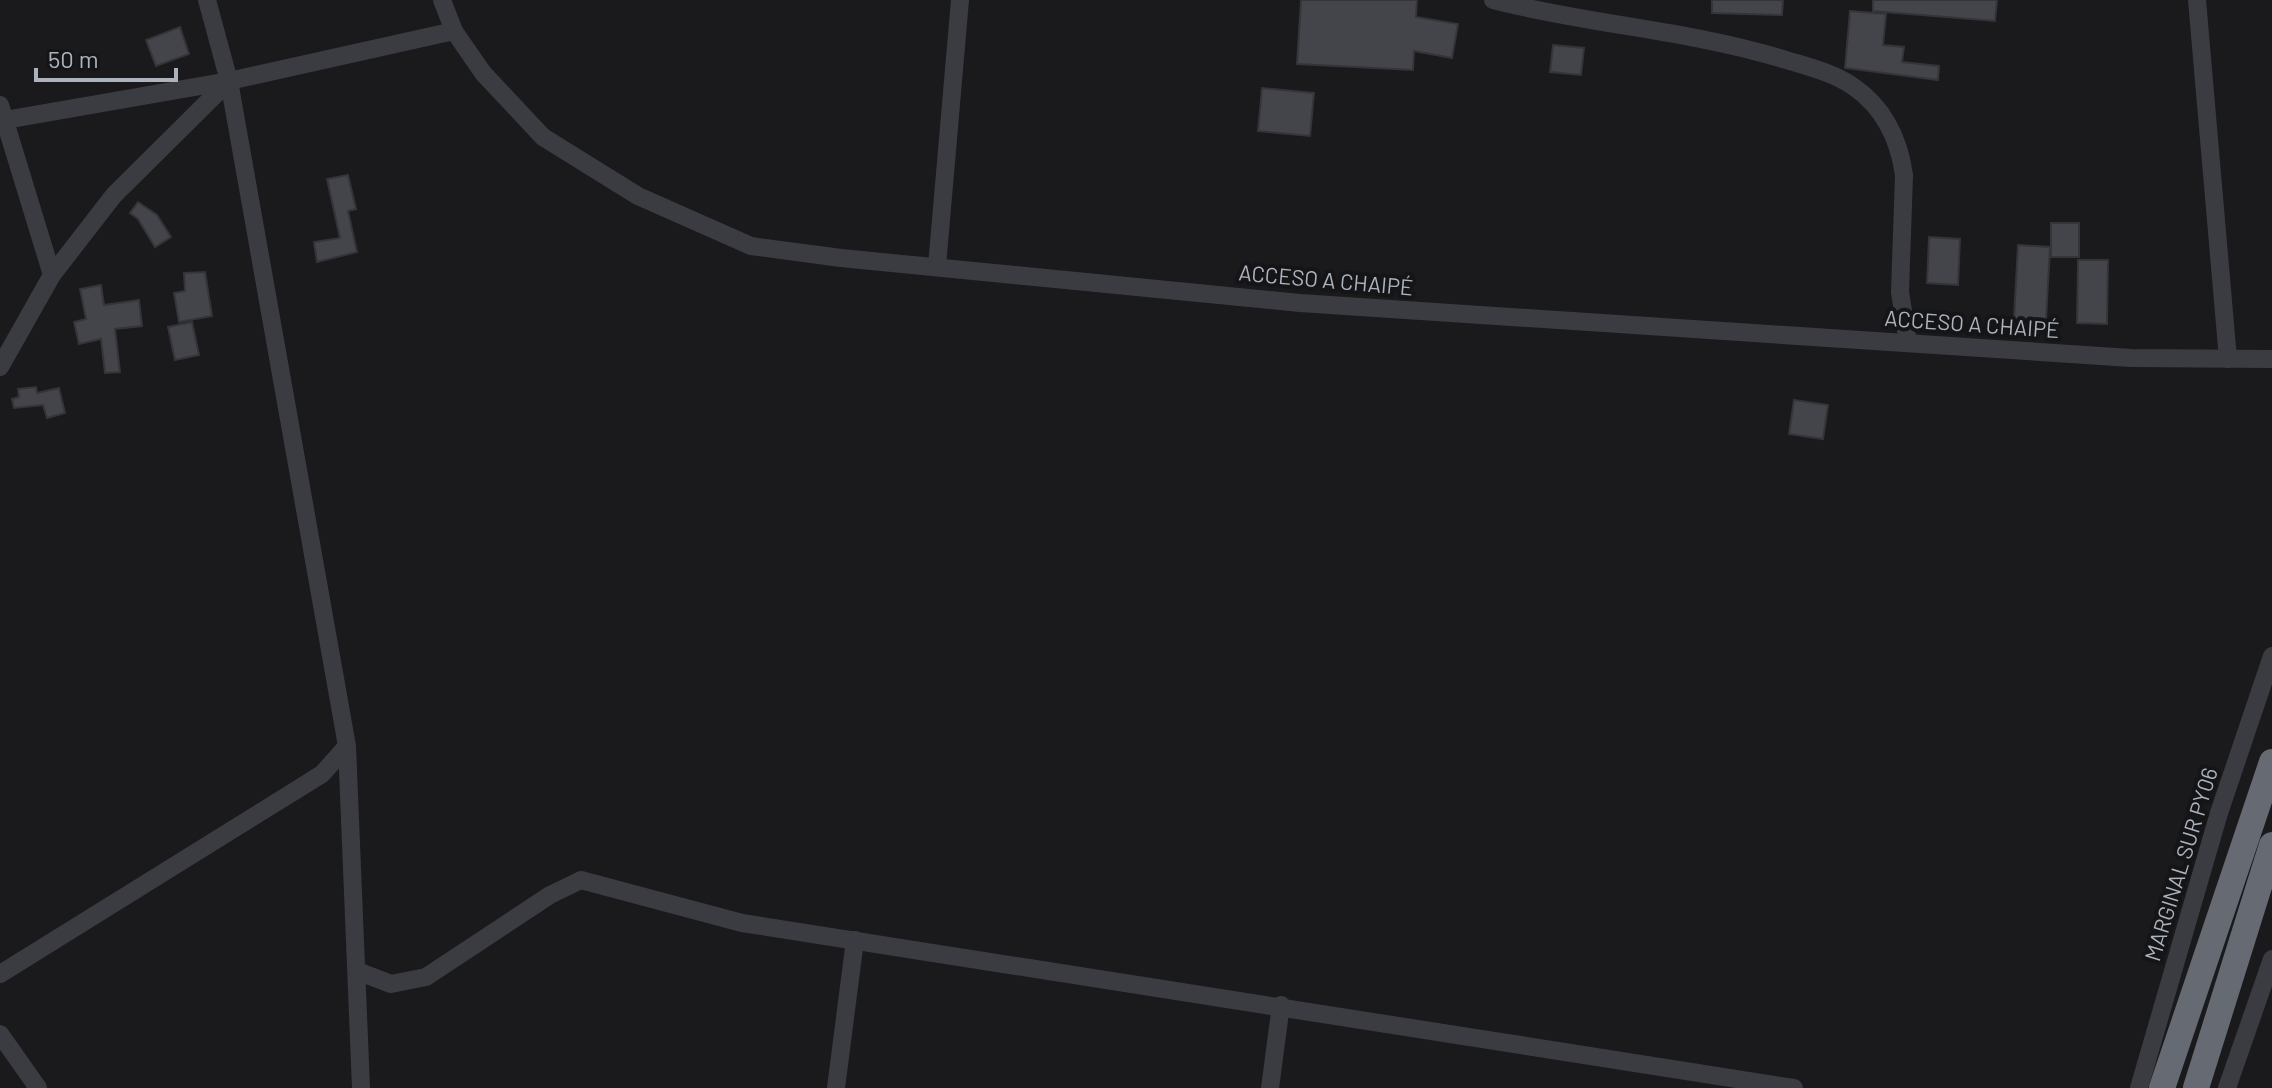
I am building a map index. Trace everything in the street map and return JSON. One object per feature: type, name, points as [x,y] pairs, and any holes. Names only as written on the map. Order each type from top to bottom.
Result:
[{"type":"highway","points":[[2162,1088],[2272,762]]},
{"type":"highway","points":[[2196,1088],[2272,845]]},
{"type":"street","points":[[207,0],[229,81],[347,746],[361,1088]]},
{"type":"street","name":"ACCESO A CHAIPÉ","points":[[442,0],[454,31],[483,73],[543,137],[638,196],[751,246],[841,258],[1300,303],[2131,358],[2272,359]]},
{"type":"street","points":[[937,266],[960,0]]},
{"type":"street","points":[[1493,0],[1557,14],[1662,29],[1744,48],[1825,72],[1866,97],[1887,123],[1901,157],[1904,175],[1900,292],[1908,343]]},
{"type":"street","points":[[2197,0],[2228,359]]},
{"type":"street","points":[[52,275],[1,116],[229,81],[454,31]]},
{"type":"street","points":[[0,367],[52,275],[114,195],[229,81]]},
{"type":"street","name":"MARGINAL SUR PY06","points":[[2139,1088],[2215,827],[2272,656]]},
{"type":"street","points":[[0,974],[322,774],[347,746]]},
{"type":"street","points":[[357,971],[391,984],[426,977],[550,895],[581,880],[742,923],[1281,1005],[1708,1081],[1794,1088]]},
{"type":"street","points":[[836,1088],[855,940]]},
{"type":"street","points":[[2227,1088],[2272,959]]},
{"type":"street","points":[[1270,1088],[1281,1005]]},
{"type":"street","points":[[0,1034],[38,1088]]},
{"type":"building","points":[[1301,0],[1417,0],[1416,17],[1458,24],[1452,58],[1414,51],[1413,70],[1297,64]]},
{"type":"building","points":[[1712,0],[1783,0],[1782,15],[1712,13]]},
{"type":"building","points":[[1873,0],[1997,0],[1995,21],[1873,11]]},
{"type":"building","points":[[1850,11],[1886,14],[1883,45],[1904,47],[1902,62],[1939,66],[1938,80],[1845,68]]},
{"type":"building","points":[[180,27],[189,54],[156,66],[146,40]]},
{"type":"building","points":[[1553,45],[1584,48],[1581,75],[1550,72]]},
{"type":"building","points":[[1262,88],[1314,93],[1310,136],[1258,131]]},
{"type":"building","points":[[348,175],[356,209],[348,211],[357,252],[317,262],[314,242],[340,238],[327,179]]},
{"type":"building","points":[[138,202],[157,215],[171,237],[155,247],[138,219],[130,213]]},
{"type":"building","points":[[2051,223],[2079,223],[2079,257],[2051,257]]},
{"type":"building","points":[[1929,237],[1960,239],[1958,285],[1927,283]]},
{"type":"building","points":[[2018,245],[2050,247],[2046,320],[2014,319]]},
{"type":"building","points":[[2078,260],[2108,260],[2107,324],[2077,323]]},
{"type":"building","points":[[205,272],[212,316],[179,322],[174,293],[185,291],[184,273]]},
{"type":"building","points":[[101,285],[104,305],[139,300],[142,326],[115,329],[120,372],[105,373],[101,339],[79,344],[74,322],[86,319],[80,289]]},
{"type":"building","points":[[192,322],[199,355],[175,360],[168,327]]},
{"type":"building","points":[[36,387],[37,393],[59,388],[65,413],[47,418],[43,405],[14,408],[12,399],[19,397],[18,389]]},
{"type":"building","points":[[1794,400],[1828,405],[1823,439],[1789,434]]}]
